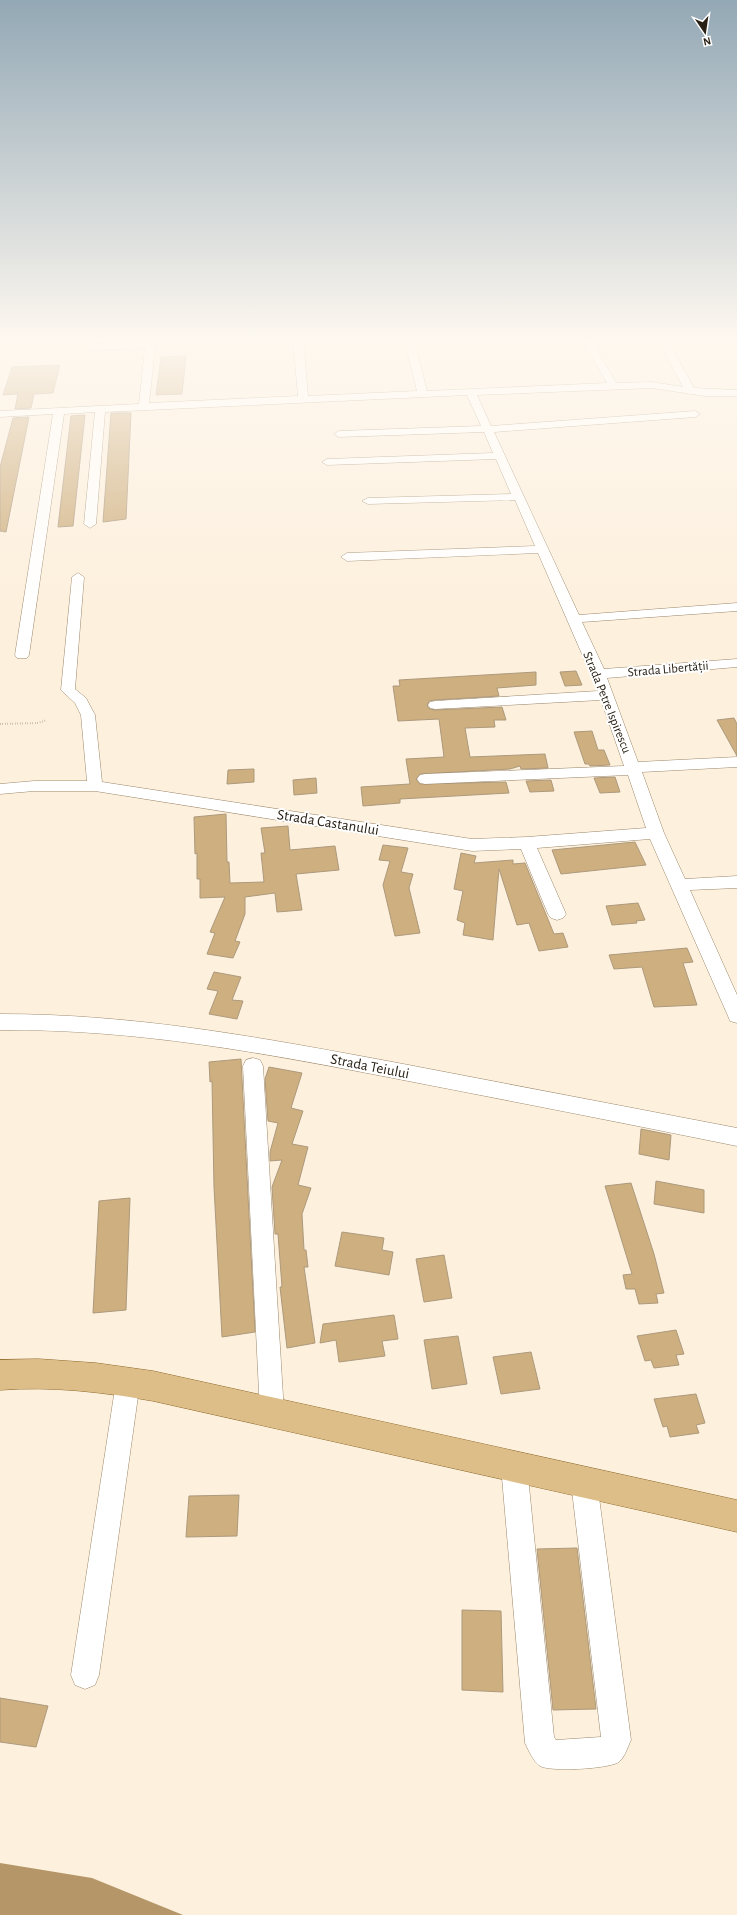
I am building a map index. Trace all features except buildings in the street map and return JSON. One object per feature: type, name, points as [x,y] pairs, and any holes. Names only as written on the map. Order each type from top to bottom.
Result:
[{"type":"main road","points":[[0,1375],[45,1373],[87,1375],[128,1382],[737,1516]]},
{"type":"street","points":[[22,655],[56,428]]},
{"type":"street","points":[[90,524],[98,428]]},
{"type":"street","points":[[339,434],[497,428]]},
{"type":"street","name":"Strada Petre Ispirescu","points":[[488,429],[541,549],[599,674],[634,768],[656,833],[678,885],[735,1009]]},
{"type":"street","points":[[327,462],[500,456]]},
{"type":"street","points":[[368,501],[517,496]]},
{"type":"street","points":[[347,557],[541,549]]},
{"type":"street","points":[[78,577],[68,690],[81,701],[88,715],[95,786]]},
{"type":"street","points":[[573,619],[737,607]]},
{"type":"street","name":"Strada Libertății","points":[[599,674],[737,662]]},
{"type":"street","points":[[436,706],[607,695]]},
{"type":"street","points":[[425,780],[737,762]]},
{"type":"street","name":"Strada Castanului","points":[[0,789],[34,786],[95,786],[472,844],[527,843],[656,833]]},
{"type":"street","points":[[527,843],[557,914]]},
{"type":"street","points":[[678,885],[737,882]]},
{"type":"street","name":"Strada Teiului","points":[[0,1022],[81,1022],[140,1027],[234,1040],[737,1137]]},
{"type":"street","points":[[253,1066],[272,1413]]},
{"type":"street","points":[[85,1676],[128,1382]]},
{"type":"street","points":[[514,1466],[540,1743],[550,1755],[609,1751],[616,1740],[584,1482]]},
{"type":"path","points":[[0,724],[30,723],[47,720]]},
{"type":"shaded area","points":[[0,1863],[92,1878],[183,1915],[0,1915]]}]
